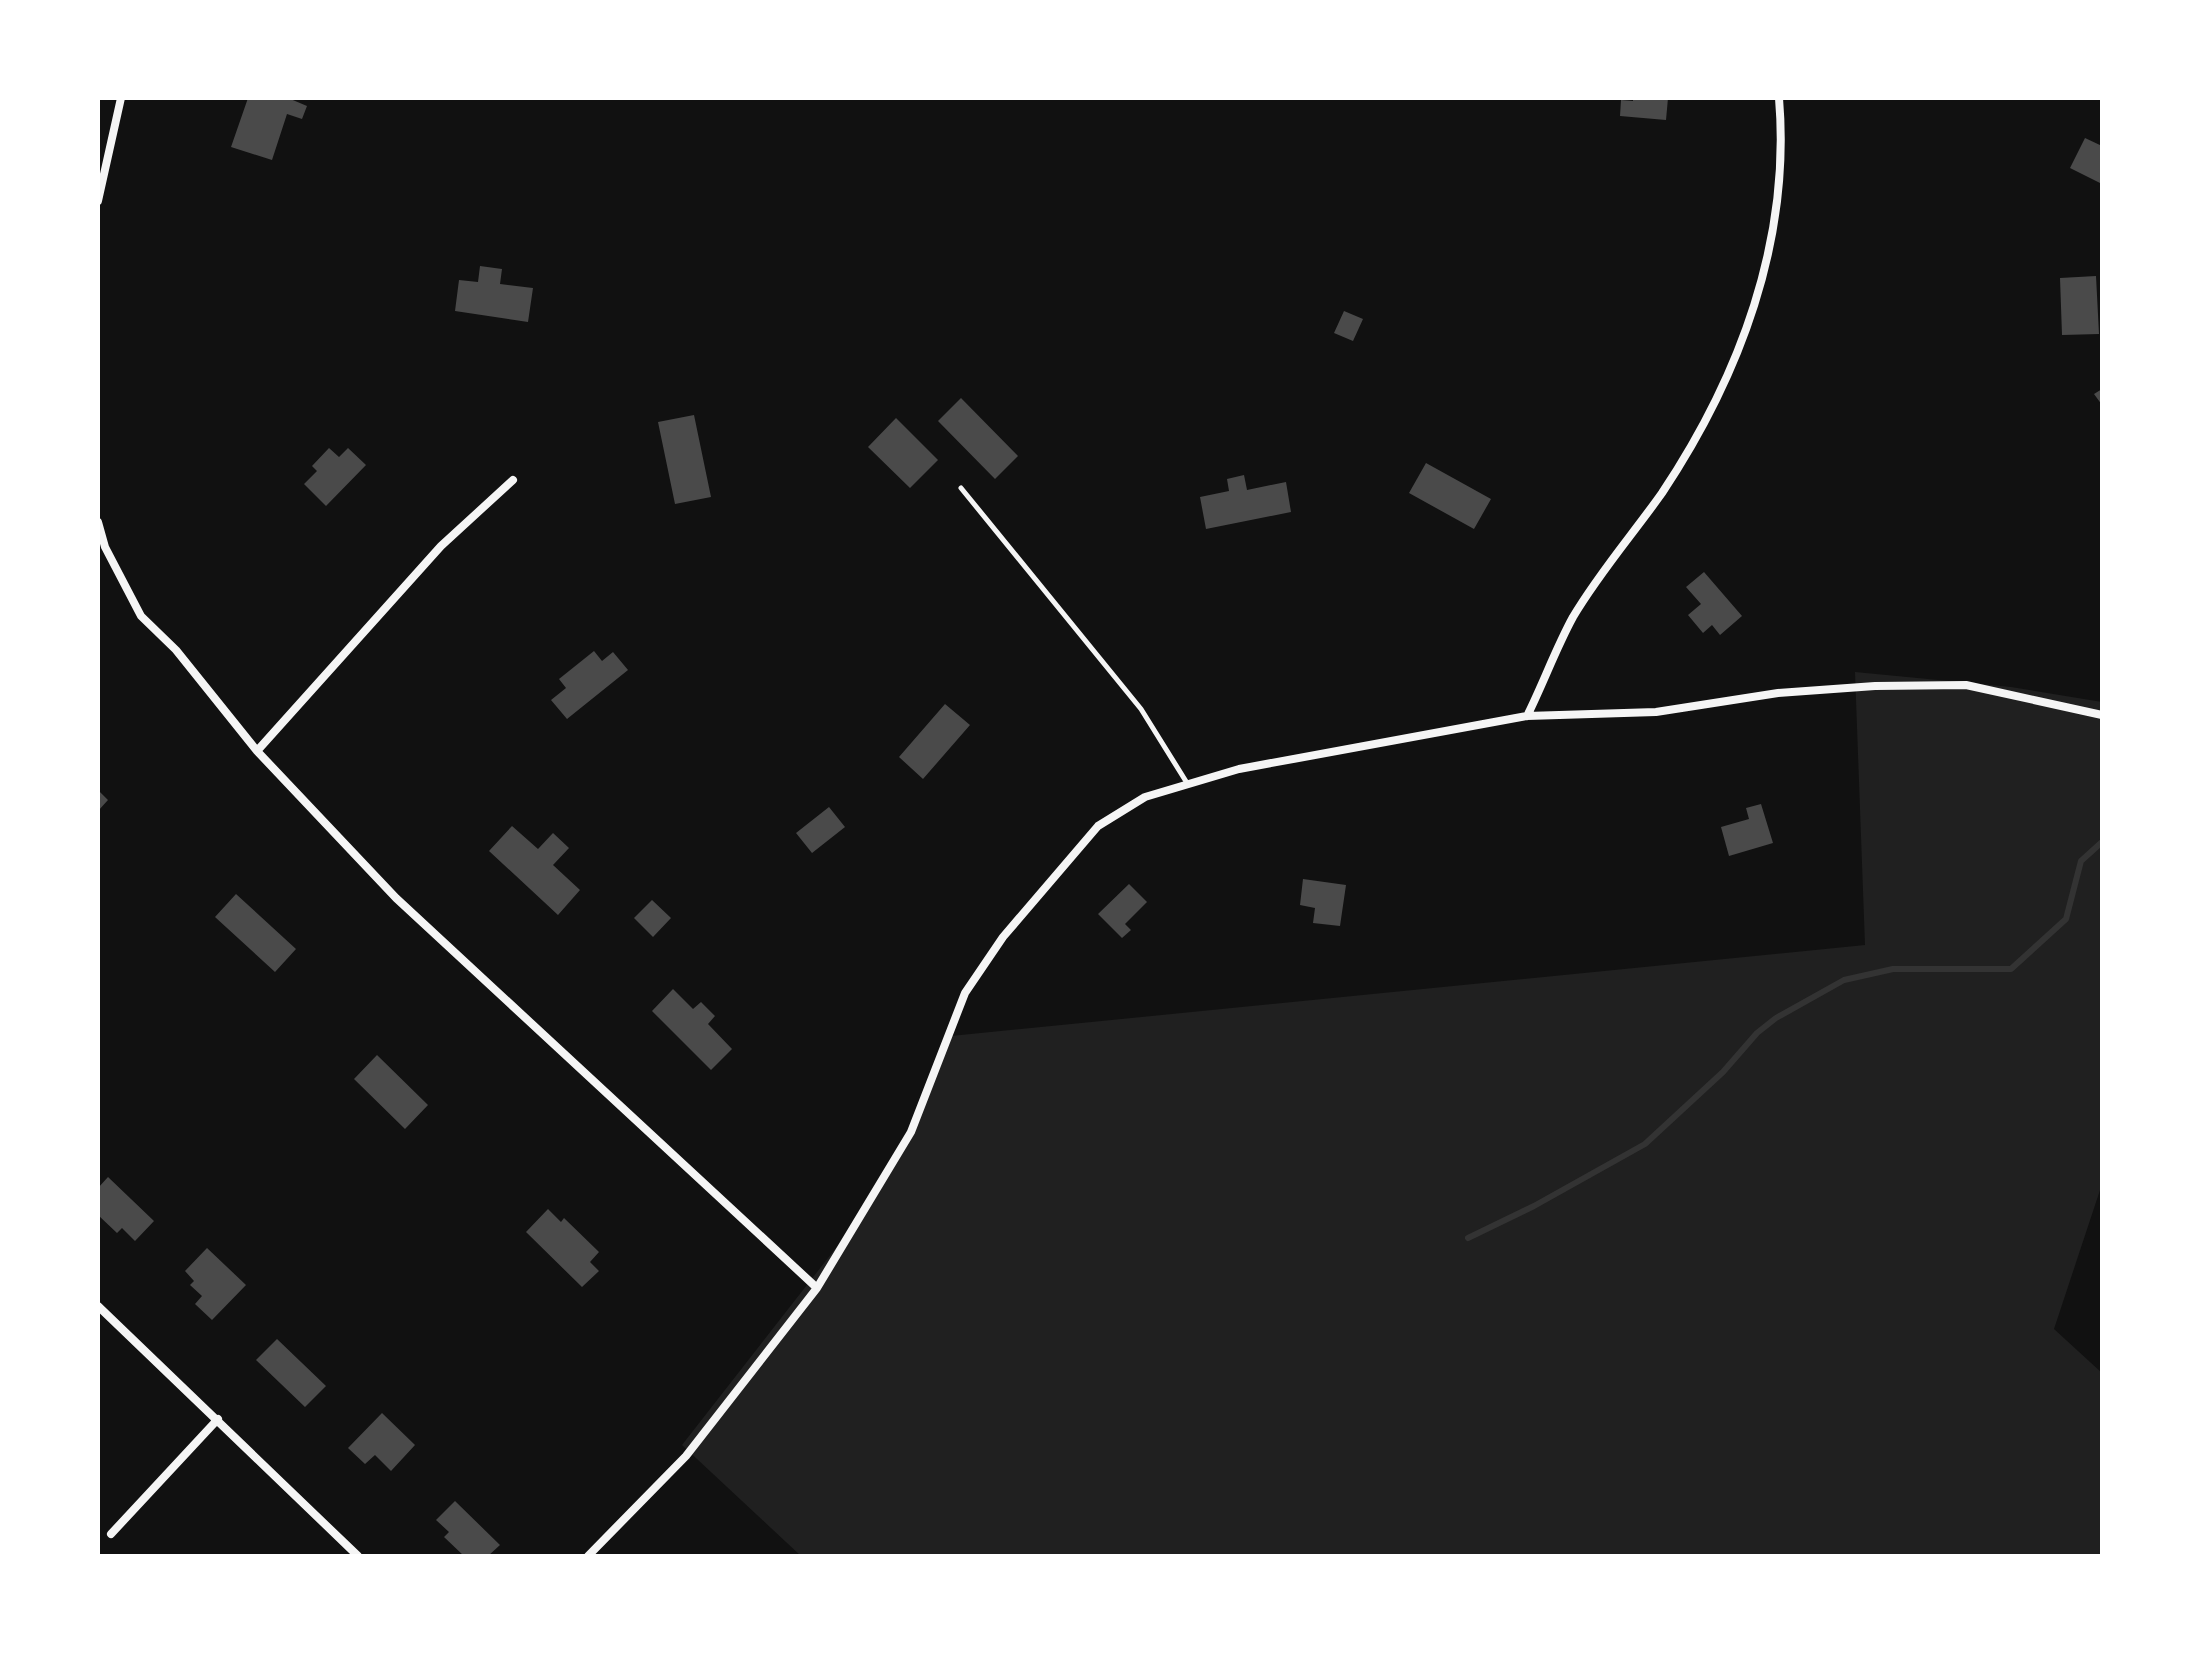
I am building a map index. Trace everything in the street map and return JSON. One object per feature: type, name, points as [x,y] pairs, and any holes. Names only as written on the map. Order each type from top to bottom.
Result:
[{"type":"street","points":[[98,201],[121,98]]},
{"type":"street","points":[[1527,716],[1574,617],[1663,491],[1718,400],[1756,305],[1773,239],[1782,138],[1779,98]]},
{"type":"street","points":[[257,751],[441,546],[513,480]]},
{"type":"street","points":[[98,522],[105,547],[141,616],[176,650],[257,751],[396,898],[817,1288]]},
{"type":"street","points":[[588,1556],[686,1456],[817,1288],[911,1132],[965,993],[1003,937],[1098,826],[1145,797],[1239,769],[1527,716],[1656,712],[1778,693],[1875,686],[1966,685],[2102,715]]},
{"type":"street","points":[[98,1306],[358,1556]]},
{"type":"street","points":[[111,1534],[218,1419]]},
{"type":"lane","points":[[961,488],[1141,709],[1188,784]]},
{"type":"shaded area","points":[[1855,672],[2011,687],[2102,702],[2102,1184],[2054,1329],[2102,1373],[2102,1556],[801,1556],[682,1445],[878,1194],[951,1036],[1865,945]]},
{"type":"building","points":[[248,98],[288,98],[307,106],[302,119],[287,114],[272,160],[231,147]]},
{"type":"building","points":[[1633,98],[1668,98],[1666,120],[1620,116],[1621,100],[1633,101]]},
{"type":"building","points":[[2085,138],[2102,146],[2102,184],[2070,168]]},
{"type":"building","points":[[480,266],[502,269],[500,284],[533,288],[528,322],[455,311],[459,280],[478,282]]},
{"type":"building","points":[[2096,276],[2099,334],[2062,335],[2060,278]]},
{"type":"building","points":[[1344,311],[1363,319],[1353,341],[1334,333]]},
{"type":"building","points":[[2102,389],[2102,405],[2094,394]]},
{"type":"building","points":[[961,398],[1018,456],[995,479],[938,421]]},
{"type":"building","points":[[694,415],[711,497],[675,504],[658,422]]},
{"type":"building","points":[[896,418],[938,460],[910,488],[868,447]]},
{"type":"building","points":[[329,448],[339,457],[348,448],[366,465],[326,506],[304,484],[317,471],[312,466]]},
{"type":"building","points":[[1426,463],[1491,499],[1474,529],[1409,493]]},
{"type":"building","points":[[1244,475],[1247,490],[1286,482],[1291,512],[1206,529],[1200,497],[1229,491],[1227,479]]},
{"type":"building","points":[[1704,572],[1742,616],[1720,635],[1712,625],[1703,633],[1688,615],[1701,604],[1686,587]]},
{"type":"building","points":[[594,651],[602,661],[613,652],[628,670],[567,719],[551,700],[566,688],[559,679]]},
{"type":"building","points":[[945,704],[970,725],[923,779],[899,757]]},
{"type":"building","points":[[98,790],[108,800],[98,811]]},
{"type":"building","points":[[1761,804],[1773,843],[1729,856],[1721,827],[1749,819],[1746,808]]},
{"type":"building","points":[[829,807],[845,827],[812,853],[796,833]]},
{"type":"building","points":[[512,826],[538,849],[553,833],[569,848],[553,865],[580,890],[558,915],[489,851]]},
{"type":"building","points":[[1303,879],[1346,885],[1340,926],[1313,923],[1315,908],[1300,905]]},
{"type":"building","points":[[1129,884],[1147,902],[1125,924],[1131,930],[1122,938],[1098,914]]},
{"type":"building","points":[[236,894],[296,949],[275,972],[215,917]]},
{"type":"building","points":[[652,900],[671,918],[653,937],[634,918]]},
{"type":"building","points":[[673,989],[693,1009],[701,1002],[715,1016],[708,1024],[732,1049],[711,1070],[652,1011]]},
{"type":"building","points":[[377,1055],[428,1105],[405,1129],[354,1079]]},
{"type":"building","points":[[108,1177],[154,1221],[135,1241],[122,1228],[117,1233],[98,1215],[98,1188]]},
{"type":"building","points":[[548,1209],[561,1222],[564,1218],[599,1252],[590,1262],[599,1271],[582,1287],[526,1232]]},
{"type":"building","points":[[207,1248],[246,1285],[212,1320],[195,1304],[202,1296],[190,1285],[194,1281],[185,1271]]},
{"type":"building","points":[[277,1339],[326,1386],[305,1407],[256,1360]]},
{"type":"building","points":[[382,1413],[415,1445],[391,1471],[375,1455],[365,1464],[348,1448]]},
{"type":"building","points":[[455,1501],[500,1545],[488,1556],[464,1556],[444,1537],[449,1532],[436,1520]]},
{"type":"waterway","points":[[1468,1238],[1534,1206],[1645,1144],[1723,1072],[1757,1033],[1776,1018],[1844,980],[1893,969],[2011,969],[2066,919],[2081,861],[2102,842]]}]
